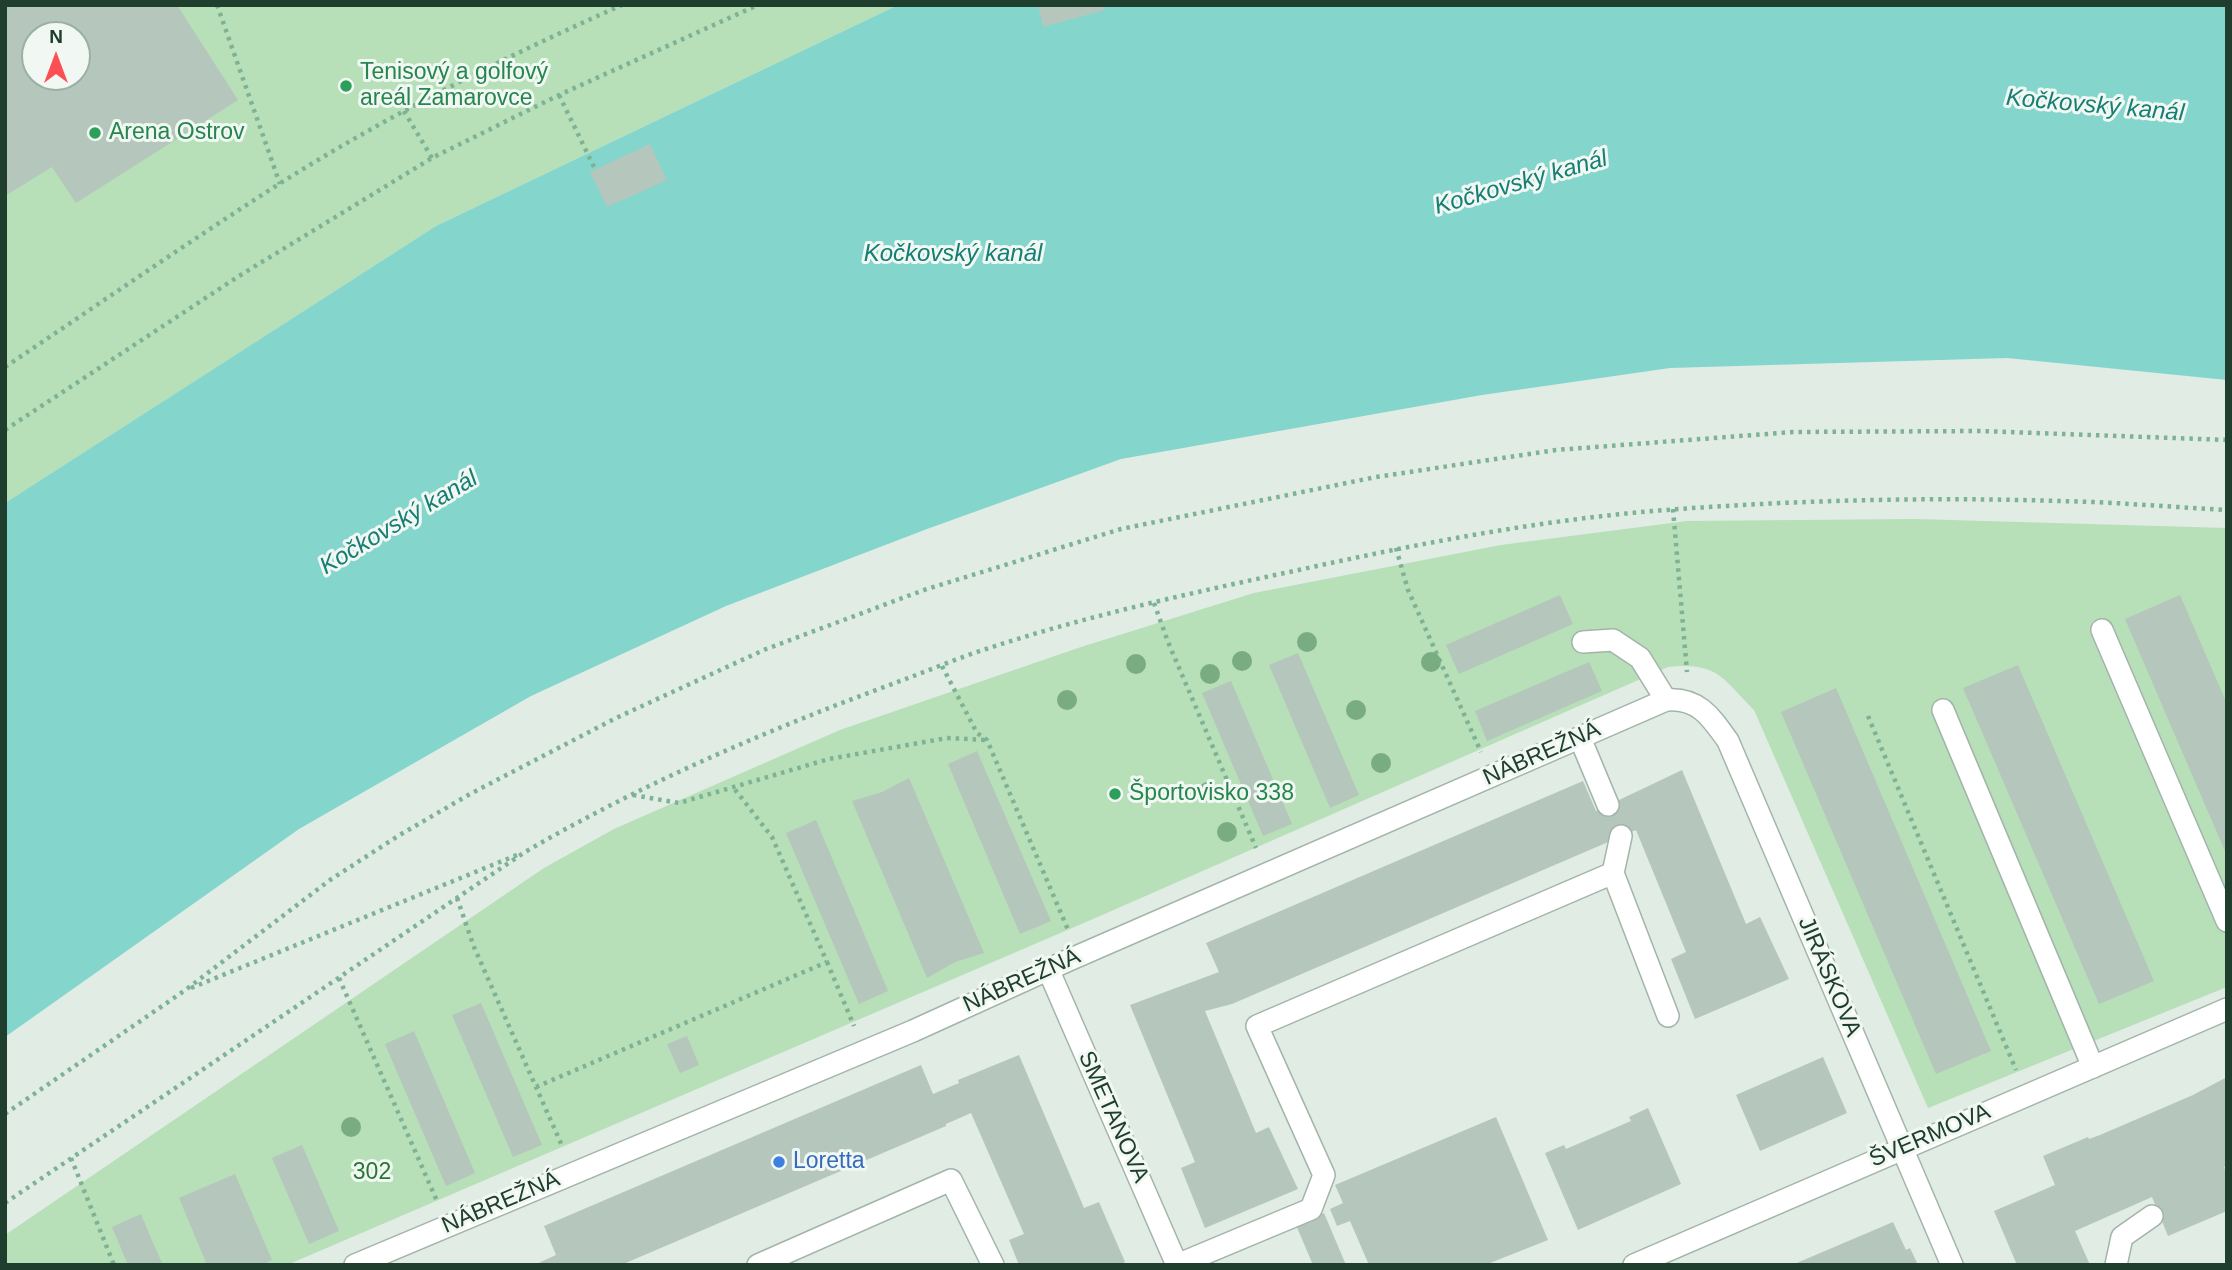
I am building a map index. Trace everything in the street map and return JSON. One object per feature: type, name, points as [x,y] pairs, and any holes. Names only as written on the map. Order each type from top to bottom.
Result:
[{"type":"street","points":[[2102,630],[2227,922]]},
{"type":"street","points":[[1583,642],[1613,640],[1640,658],[1666,700]]},
{"type":"street","name":"NÁBREŽNÁ","points":[[355,1265],[391,1258],[1666,700],[1689,702]]},
{"type":"street","name":"JIRÁSKOVA","points":[[1689,702],[1706,710],[1728,741],[1952,1265]]},
{"type":"street","points":[[1943,710],[2093,1067]]},
{"type":"street","points":[[1580,738],[1608,805]]},
{"type":"street","points":[[1621,836],[1613,873],[1668,1016]]},
{"type":"street","points":[[1177,1265],[1311,1209],[1324,1175],[1257,1026],[1613,873]]},
{"type":"street","name":"SMETANOVA","points":[[1048,969],[1177,1265]]},
{"type":"street","name":"ŠVERMOVA","points":[[1634,1265],[2227,1009]]},
{"type":"street","points":[[758,1265],[951,1180],[993,1265]]},
{"type":"street","points":[[2116,1265],[2122,1237],[2152,1216]]},
{"type":"path","points":[[217,5],[280,184]]},
{"type":"path","points":[[5,367],[280,184],[404,111],[622,5]]},
{"type":"path","points":[[5,430],[239,276],[432,158],[559,94],[758,5]]},
{"type":"path","points":[[559,94],[595,169]]},
{"type":"path","points":[[404,111],[432,158]]},
{"type":"path","points":[[5,1114],[184,991],[330,880],[470,794],[616,718],[766,649],[925,590],[1121,529],[1376,477],[1556,450],[1793,432],[1982,431],[2227,440]]},
{"type":"path","points":[[5,1203],[525,852],[630,794],[813,713],[986,649],[1154,603],[1396,548],[1568,520],[1768,503],[1925,500],[2060,501],[2227,510]]},
{"type":"path","points":[[1674,509],[1689,702]]},
{"type":"path","points":[[1396,548],[1408,590],[1483,756]]},
{"type":"path","points":[[1154,603],[1168,642],[1259,854]]},
{"type":"path","points":[[942,666],[977,733],[987,740],[1070,934]]},
{"type":"path","points":[[1868,716],[2017,1074]]},
{"type":"path","points":[[630,794],[679,803],[829,759],[947,738],[987,740]]},
{"type":"path","points":[[733,787],[772,837],[854,1026]]},
{"type":"path","points":[[184,991],[525,852]]},
{"type":"path","points":[[457,898],[474,947],[565,1150]]},
{"type":"path","points":[[536,1087],[827,962]]},
{"type":"path","points":[[339,978],[439,1205]]},
{"type":"path","points":[[71,1158],[114,1265]]},
{"type":"green space","points":[[5,5],[898,5],[436,226],[5,503]]},
{"type":"green space","name":"302","points":[[1916,519],[2227,528],[2227,987],[1928,1108],[1754,710],[1726,681],[1709,670],[1685,666],[1668,667],[1093,919],[287,1265],[5,1265],[5,1235],[544,868],[614,829],[840,730],[1081,647],[1254,593],[1501,545],[1687,521]]},
{"type":"water","name":"Kočkovský kanál","points":[[898,5],[2227,5],[2227,380],[2007,358],[1670,368],[1482,395],[1121,459],[726,606],[531,696],[299,829],[5,1037],[5,503],[436,226]]},
{"type":"building","name":"Arena Ostrov","points":[[5,5],[177,5],[238,100],[76,203],[52,167],[5,196]]},
{"type":"building","points":[[1038,5],[1103,5],[1105,10],[1043,27]]},
{"type":"building","points":[[650,144],[667,180],[607,207],[590,172]]},
{"type":"building","points":[[1560,595],[1573,624],[1459,674],[1446,645]]},
{"type":"building","points":[[2180,595],[2227,704],[2227,856],[2125,619]]},
{"type":"building","points":[[1298,653],[1359,795],[1330,808],[1269,665]]},
{"type":"building","points":[[1589,662],[1602,691],[1487,741],[1475,711]]},
{"type":"building","points":[[2018,665],[2154,981],[2099,1004],[1963,688]]},
{"type":"building","points":[[1231,681],[1292,824],[1263,836],[1202,693]]},
{"type":"building","points":[[1836,688],[1991,1051],[1936,1074],[1781,712]]},
{"type":"building","points":[[977,751],[1051,921],[1020,934],[948,764]]},
{"type":"building","points":[[1682,770],[1746,924],[1760,917],[1789,979],[1695,1019],[1671,959],[1686,952],[1636,830],[1232,1004],[1205,1011],[1256,1133],[1269,1127],[1298,1189],[1205,1228],[1181,1168],[1195,1162],[1130,1005],[1219,972],[1206,943],[1583,781],[1596,811]]},
{"type":"building","points":[[909,778],[984,953],[955,962],[927,978],[852,801],[882,792]]},
{"type":"building","points":[[816,820],[888,991],[859,1004],[786,833]]},
{"type":"building","points":[[481,1003],[542,1145],[513,1157],[452,1015]]},
{"type":"building","points":[[414,1031],[475,1173],[446,1186],[385,1044]]},
{"type":"building","points":[[687,1036],[699,1065],[680,1073],[667,1044]]},
{"type":"building","name":"Loretta","points":[[1019,1055],[1084,1208],[1099,1202],[1125,1262],[1119,1265],[1019,1265],[1009,1240],[1024,1234],[971,1113],[621,1265],[534,1265],[556,1255],[544,1226],[921,1065],[933,1094],[959,1083],[958,1080]]},
{"type":"building","points":[[1823,1057],[1847,1113],[1760,1151],[1736,1095]]},
{"type":"building","points":[[2227,1077],[2227,1166],[2224,1167],[2227,1174],[2227,1211],[2168,1236],[2152,1197],[2075,1231],[2090,1265],[2017,1265],[1994,1211],[2055,1185],[2043,1156],[2088,1137],[2089,1139],[2100,1135],[2193,1095]]},
{"type":"building","points":[[1648,1108],[1681,1184],[1578,1230],[1545,1153],[1564,1145],[1566,1149],[1631,1121],[1629,1117]]},
{"type":"building","points":[[1496,1117],[1548,1240],[1485,1265],[1369,1265],[1350,1221],[1337,1226],[1330,1209],[1343,1203],[1335,1185]]},
{"type":"building","points":[[302,1145],[339,1231],[309,1244],[272,1158]]},
{"type":"building","points":[[235,1174],[272,1260],[262,1265],[207,1265],[179,1198]]},
{"type":"building","points":[[1324,1213],[1346,1265],[1313,1265],[1296,1225]]},
{"type":"building","points":[[141,1214],[163,1265],[128,1265],[112,1227]]},
{"type":"building","points":[[1893,1222],[1906,1250],[1910,1248],[1918,1265],[1792,1265]]},
{"type":"place","name":"Tenisový a golfový areál Zamarovce","points":[[346,86]]},
{"type":"place","name":"Arena Ostrov","points":[[95,133]]},
{"type":"place","name":"Športovisko 338","points":[[1115,794]]},
{"type":"place","name":"Loretta","points":[[779,1162]]}]
